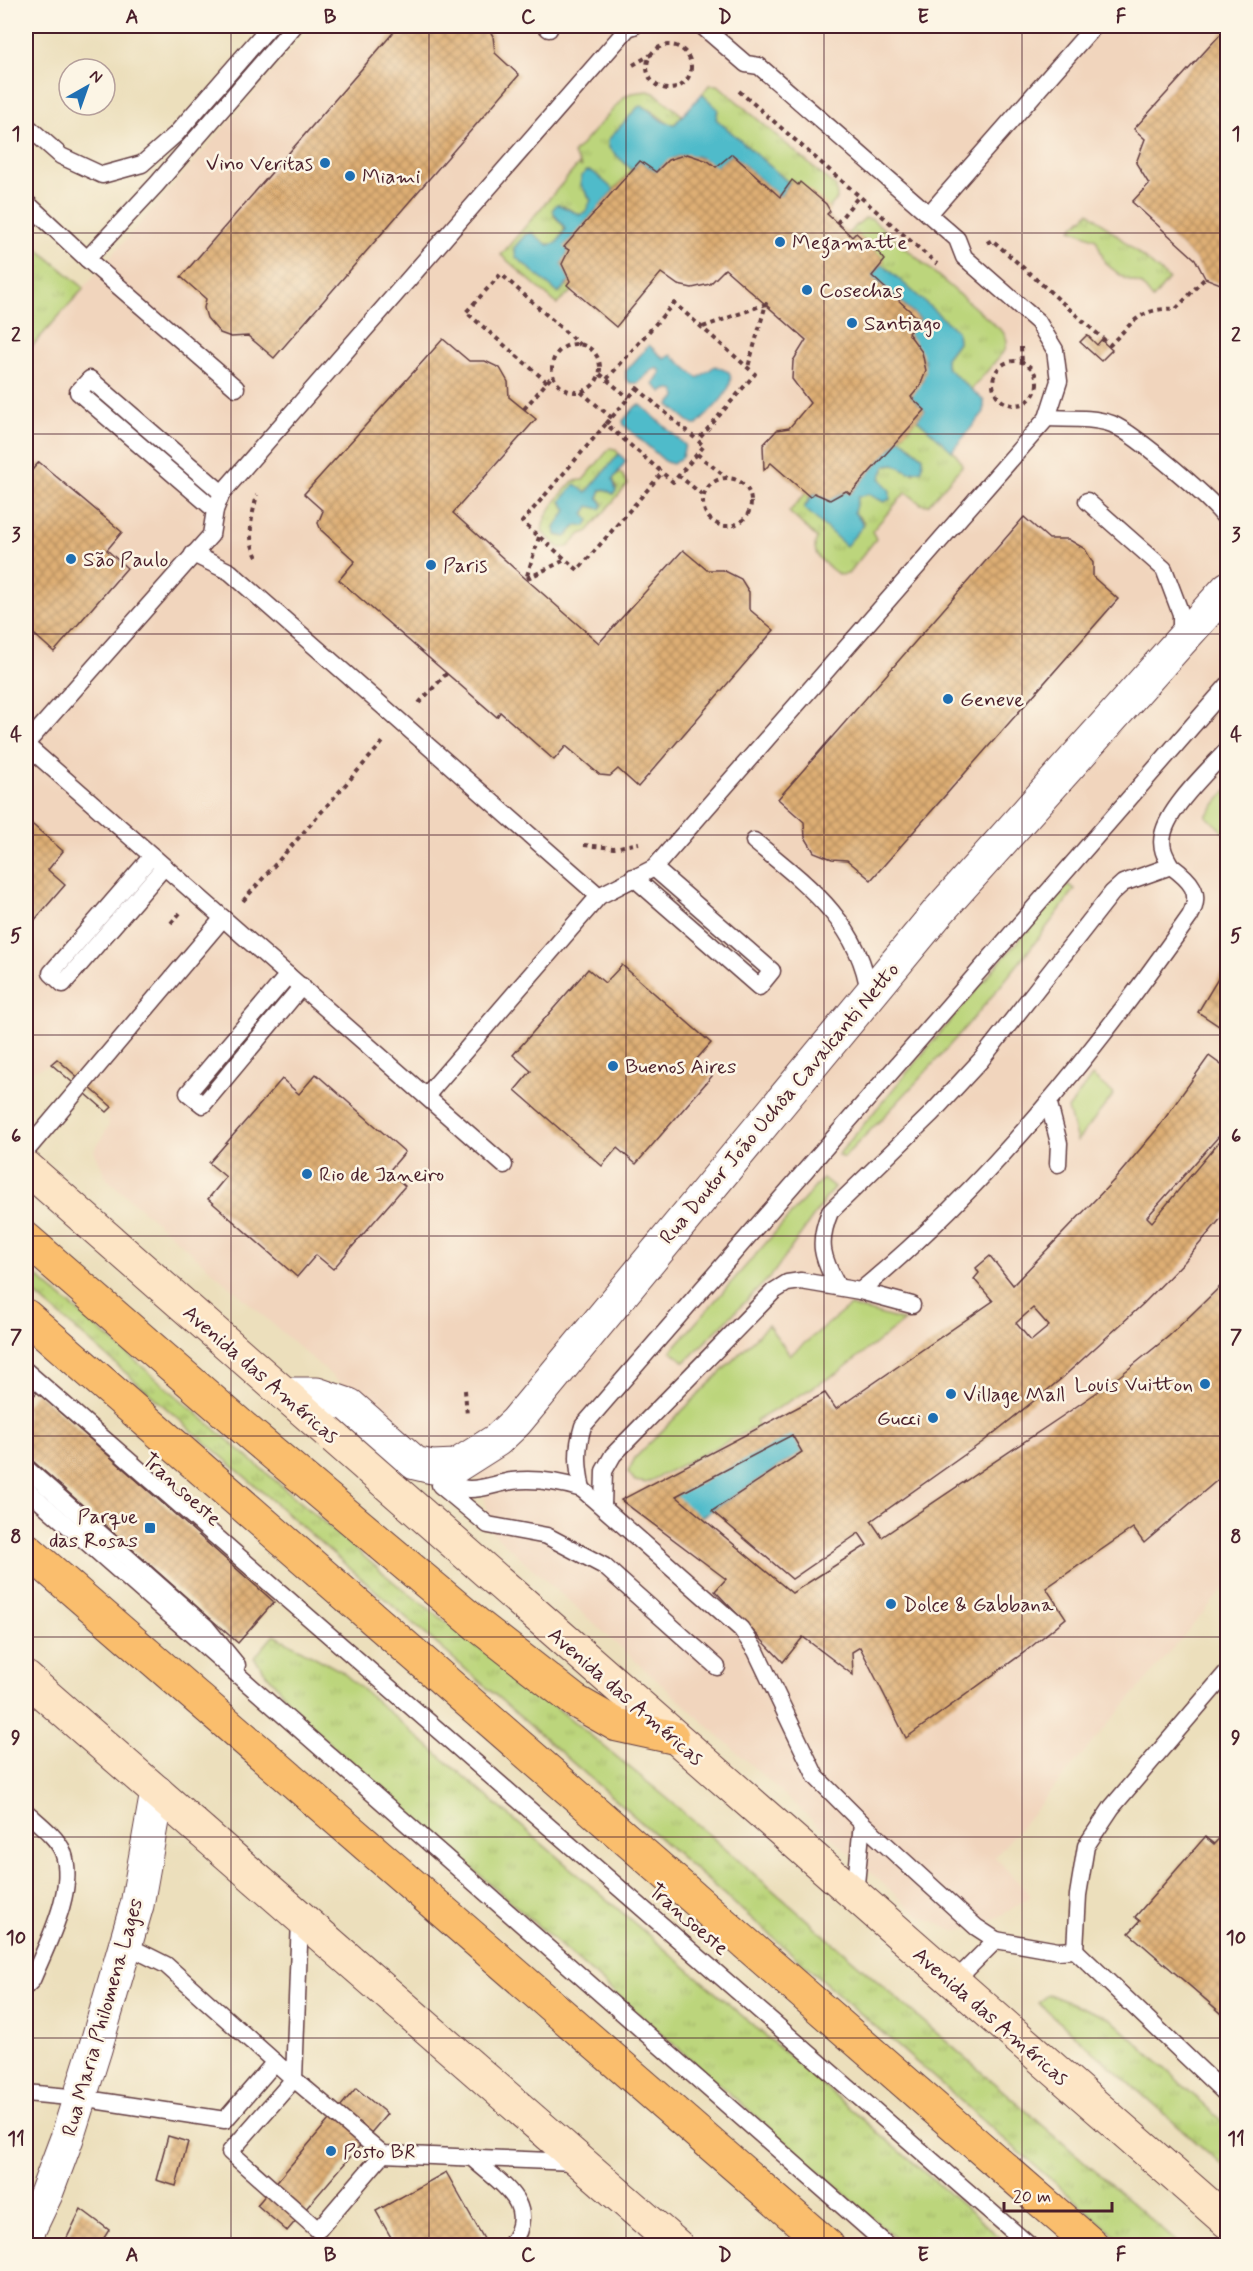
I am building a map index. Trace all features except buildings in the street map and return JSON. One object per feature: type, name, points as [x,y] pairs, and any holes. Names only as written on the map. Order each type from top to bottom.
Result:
[{"type":"highway","points":[[26,1239],[254,1437],[479,1626],[575,1701],[617,1725],[672,1737]]},
{"type":"highway","points":[[26,1316],[1093,2246]]},
{"type":"highway","points":[[26,1549],[828,2246]]},
{"type":"main road","name":"Avenida das Américas","points":[[26,1167],[672,1737],[1227,2222]]},
{"type":"main road","points":[[26,1678],[677,2246]]},
{"type":"street","name":"Rua Doutor João Uchôa Cavalcanti Netto","points":[[415,1463],[432,1467],[456,1466],[497,1440],[516,1422],[869,993],[939,911],[1227,588]]},
{"type":"street","points":[[285,1394],[317,1394],[349,1405],[415,1463]]},
{"type":"street","name":"Rua Maria Philomena Lages","points":[[26,2236],[46,2193],[80,2098],[126,1945],[137,1905],[157,1792]]},
{"type":"lane","points":[[26,125],[61,156],[102,175],[142,164],[176,134],[270,26]]},
{"type":"lane","points":[[87,259],[156,185],[294,26]]},
{"type":"lane","points":[[504,1165],[26,745],[211,535],[215,510],[222,493],[621,37],[634,26]]},
{"type":"lane","points":[[426,1096],[599,896],[654,868],[1047,418],[1059,381],[1055,350],[1038,322],[964,257],[957,238],[759,66],[747,64],[702,26]]},
{"type":"lane","points":[[929,214],[1088,29]]},
{"type":"lane","points":[[26,201],[87,259],[236,388]]},
{"type":"lane","points":[[215,510],[78,392],[90,379],[222,493]]},
{"type":"lane","points":[[1047,418],[1109,423],[1126,431],[1198,491],[1227,522]]},
{"type":"lane","points":[[1087,501],[1164,570],[1181,614],[1181,640]]},
{"type":"lane","points":[[194,554],[230,572],[599,896]]},
{"type":"lane","points":[[582,1489],[576,1465],[577,1445],[584,1426],[1227,685]]},
{"type":"lane","points":[[860,1291],[941,1218],[1049,1104],[1147,978],[1197,904],[1194,885],[1171,866],[1163,851],[1163,835],[1170,820],[1227,749]]},
{"type":"lane","points":[[754,842],[810,888],[831,911],[854,942],[866,969],[869,993]]},
{"type":"lane","points":[[158,862],[63,984],[51,973],[158,862]]},
{"type":"lane","points":[[838,1287],[827,1267],[822,1249],[822,1231],[830,1212],[932,1114],[981,1060],[1112,893],[1131,879],[1171,866]]},
{"type":"lane","points":[[633,878],[759,987],[772,971],[654,868]]},
{"type":"lane","points":[[26,1152],[222,918]]},
{"type":"lane","points":[[288,975],[188,1093],[202,1105],[302,987]]},
{"type":"lane","points":[[1049,1104],[1059,1143],[1058,1164]]},
{"type":"lane","points":[[603,1507],[604,1471],[613,1455],[774,1291],[787,1283],[801,1281],[860,1291],[912,1305]]},
{"type":"lane","name":"Transoeste","points":[[26,1372],[51,1402],[257,1586],[320,1627],[1029,2246]]},
{"type":"lane","points":[[415,1463],[448,1482],[471,1489],[511,1481],[539,1480],[560,1482],[582,1489],[741,1629],[756,1651],[816,1777],[862,1823],[976,1927],[996,1940],[1058,1951],[1075,1950],[1227,2096]]},
{"type":"lane","points":[[415,1463],[489,1526],[547,1536],[604,1566],[717,1667]]},
{"type":"lane","points":[[26,1467],[206,1627],[261,1697]]},
{"type":"lane","points":[[26,1489],[888,2246]]},
{"type":"lane","points":[[1075,1950],[1078,1895],[1086,1846],[1112,1807],[1227,1671]]},
{"type":"lane","points":[[26,1812],[45,1828],[63,1852],[66,1873],[64,1900],[32,1980],[26,1986]]},
{"type":"lane","points":[[854,1895],[862,1823]]},
{"type":"lane","points":[[300,1919],[294,2079],[230,2152],[318,2230],[383,2154]]},
{"type":"lane","points":[[953,1983],[996,1940]]},
{"type":"lane","points":[[126,1945],[166,1965],[294,2079],[383,2154],[579,2162]]},
{"type":"lane","points":[[26,2093],[80,2098],[225,2120],[276,2062]]},
{"type":"lane","points":[[471,2157],[513,2195],[523,2212],[522,2225],[510,2246]]},
{"type":"path","points":[[626,73],[634,64],[663,46],[670,45],[683,50],[688,56],[692,70],[689,78],[678,87],[671,89],[652,81],[647,68],[652,54]]},
{"type":"path","points":[[688,56],[700,57]]},
{"type":"path","points":[[735,88],[940,267]]},
{"type":"path","points":[[837,223],[859,196]]},
{"type":"path","points":[[987,243],[992,240],[1110,345],[1140,314],[1157,308],[1176,309],[1205,278]]},
{"type":"path","points":[[547,382],[466,312],[501,274],[580,345],[594,352],[598,358],[600,374],[592,387],[580,392]]},
{"type":"path","points":[[607,379],[674,303],[755,374],[698,441]]},
{"type":"path","points":[[702,327],[766,304],[748,368]]},
{"type":"path","points":[[1020,337],[1022,363]]},
{"type":"path","points":[[580,345],[565,347],[558,352],[552,367],[553,375],[562,388],[580,392],[612,418]]},
{"type":"path","points":[[1008,362],[1029,366],[1037,379],[1034,394],[1024,403],[1016,405],[1003,401],[994,390],[994,376],[1002,365],[1008,362]]},
{"type":"path","points":[[600,374],[629,398]]},
{"type":"path","points":[[524,409],[553,375]]},
{"type":"path","points":[[606,424],[673,482],[704,446],[637,388],[612,418],[606,424],[522,522],[539,537],[578,570],[662,473]]},
{"type":"path","points":[[1021,412],[1024,403]]},
{"type":"path","points":[[697,454],[727,478],[739,481],[749,492],[750,508],[743,521],[728,526],[713,521],[704,508],[704,496],[709,485],[727,478]]},
{"type":"path","points":[[678,475],[704,496]]},
{"type":"path","points":[[258,492],[251,518],[251,548],[259,561]]},
{"type":"path","points":[[539,537],[526,579],[566,560]]},
{"type":"path","points":[[240,904],[447,673]]},
{"type":"path","points":[[411,694],[429,710]]},
{"type":"path","points":[[577,839],[586,846],[614,848],[638,844],[648,837]]},
{"type":"path","points":[[465,1390],[468,1423]]},
{"type":"shaded area","points":[[313,26],[1227,26],[1227,1585],[995,1857],[1031,1896],[1002,1915],[976,1927],[954,1931],[918,1915],[493,1533],[488,1525],[483,1483],[395,1431],[107,1179],[94,1151],[109,1125],[107,1112],[52,1064],[26,1073],[26,353]]},
{"type":"green space","points":[[709,85],[718,85],[836,187],[837,199],[828,209],[800,183],[798,185],[792,180],[789,183],[716,119],[718,111],[702,94]]},
{"type":"green space","points":[[648,91],[656,94],[682,115],[675,124],[669,124],[649,109],[608,140],[609,148],[632,170],[614,190],[593,172],[587,171],[581,176],[581,185],[591,200],[586,211],[580,215],[563,206],[554,216],[564,226],[564,234],[557,244],[546,244],[558,293],[567,285],[573,290],[557,304],[501,255],[578,165],[582,167],[573,154],[624,97],[632,93]]},
{"type":"green space","points":[[1089,212],[1169,279],[1153,299],[1141,284],[1124,278],[1105,263],[1096,239],[1071,229]]},
{"type":"green space","points":[[865,218],[872,219],[1003,332],[1007,340],[1005,350],[971,390],[946,367],[946,358],[958,342],[957,331],[882,264],[884,260],[856,233],[852,237],[848,233]]},
{"type":"green space","points":[[26,239],[84,288],[26,353]]},
{"type":"green space","points":[[917,419],[956,454],[962,466],[928,505],[921,504],[906,492],[872,531],[876,539],[848,574],[839,575],[817,555],[815,544],[817,538],[789,512],[806,493],[810,497],[804,508],[864,522],[854,512],[855,501],[865,494],[884,502],[890,492],[880,478],[886,465],[894,464],[914,473],[923,457],[900,438]]},
{"type":"green space","points":[[610,448],[615,449],[619,454],[586,493],[561,502],[567,510],[555,527],[559,536],[565,537],[581,524],[587,507],[603,503],[598,498],[601,490],[617,488],[613,479],[616,475],[621,473],[628,484],[587,532],[581,534],[568,547],[560,548],[543,533],[542,527],[548,513],[573,481],[583,480]]},
{"type":"green space","points":[[1227,790],[1228,835],[1206,816]]},
{"type":"green space","points":[[1068,885],[1075,889],[965,1028],[843,1158],[838,1155],[1003,958]]},
{"type":"green space","points":[[1092,1076],[1114,1094],[1077,1141],[1068,1109]]},
{"type":"green space","points":[[823,1178],[834,1187],[772,1275],[685,1362],[671,1351]]},
{"type":"green space","points":[[26,1267],[396,1584],[523,1680],[668,1799],[1180,2245],[1126,2245],[26,1286]]},
{"type":"green space","points":[[850,1306],[904,1321],[839,1372],[756,1421],[758,1426],[646,1483],[635,1481],[628,1472],[635,1458],[768,1325],[790,1355]]},
{"type":"green space","points":[[274,1635],[341,1671],[1009,2245],[903,2245],[305,1722],[254,1658]]},
{"type":"green space","points":[[1048,1994],[1111,2019],[1227,2126],[1227,2169],[1038,2003]]},
{"type":"water","points":[[702,94],[718,109],[716,119],[789,183],[780,197],[732,154],[716,167],[700,157],[684,155],[670,160],[656,172],[640,161],[632,170],[609,148],[608,140],[638,107],[643,106],[662,121],[675,124]]},
{"type":"water","points":[[587,171],[593,172],[614,190],[565,246],[569,250],[562,264],[570,281],[558,293],[516,257],[514,248],[525,235],[532,233],[548,245],[557,243],[565,230],[553,209],[557,204],[580,215],[586,211],[591,200],[581,185],[581,176]]},
{"type":"water","points":[[882,264],[957,331],[958,342],[946,358],[946,367],[984,401],[984,412],[952,451],[917,419],[925,410],[911,397],[923,380],[925,361],[908,333],[920,319],[872,276]]},
{"type":"water","points":[[649,345],[664,359],[671,355],[698,378],[715,366],[729,372],[731,379],[725,394],[697,425],[693,425],[669,405],[676,397],[675,391],[668,389],[662,392],[653,384],[661,372],[658,368],[652,370],[638,383],[630,383],[626,379],[626,371]]},
{"type":"water","points":[[641,405],[685,445],[682,457],[673,464],[666,462],[624,425],[623,421],[636,406]]},
{"type":"water","points":[[900,438],[923,457],[922,470],[909,472],[894,464],[886,465],[880,478],[890,491],[890,499],[884,502],[868,494],[858,497],[854,512],[864,525],[846,546],[804,508],[814,493],[830,500],[846,491],[850,494]]},
{"type":"water","points":[[619,454],[626,461],[613,479],[616,491],[613,494],[605,489],[601,490],[598,497],[603,505],[600,509],[589,506],[584,514],[589,520],[586,526],[577,525],[566,537],[556,535],[555,527],[567,510],[561,501],[575,484],[586,493]]},
{"type":"water","points":[[829,1400],[836,1409],[792,1435],[802,1452],[700,1518],[643,1501]]},
{"type":"place","name":"Vino Veritas","points":[[325,163]]},
{"type":"place","name":"Miami","points":[[350,176]]},
{"type":"place","name":"Megamatte","points":[[780,242]]},
{"type":"place","name":"Cosechas","points":[[807,290]]},
{"type":"place","name":"Santiago","points":[[852,323]]},
{"type":"place","name":"São Paulo","points":[[71,559]]},
{"type":"place","name":"Paris","points":[[431,565]]},
{"type":"place","name":"Geneve","points":[[948,699]]},
{"type":"place","name":"Buenos Aires","points":[[613,1066]]},
{"type":"place","name":"Rio de Janeiro","points":[[307,1174]]},
{"type":"place","name":"Louis Vuitton","points":[[1205,1384]]},
{"type":"place","name":"Village Mall","points":[[951,1394]]},
{"type":"place","name":"Gucci","points":[[933,1418]]},
{"type":"place","name":"Parque das Rosas","points":[[150,1528]]},
{"type":"place","name":"Dolce & Gabbana","points":[[891,1604]]},
{"type":"place","name":"Posto BR","points":[[331,2151]]}]
